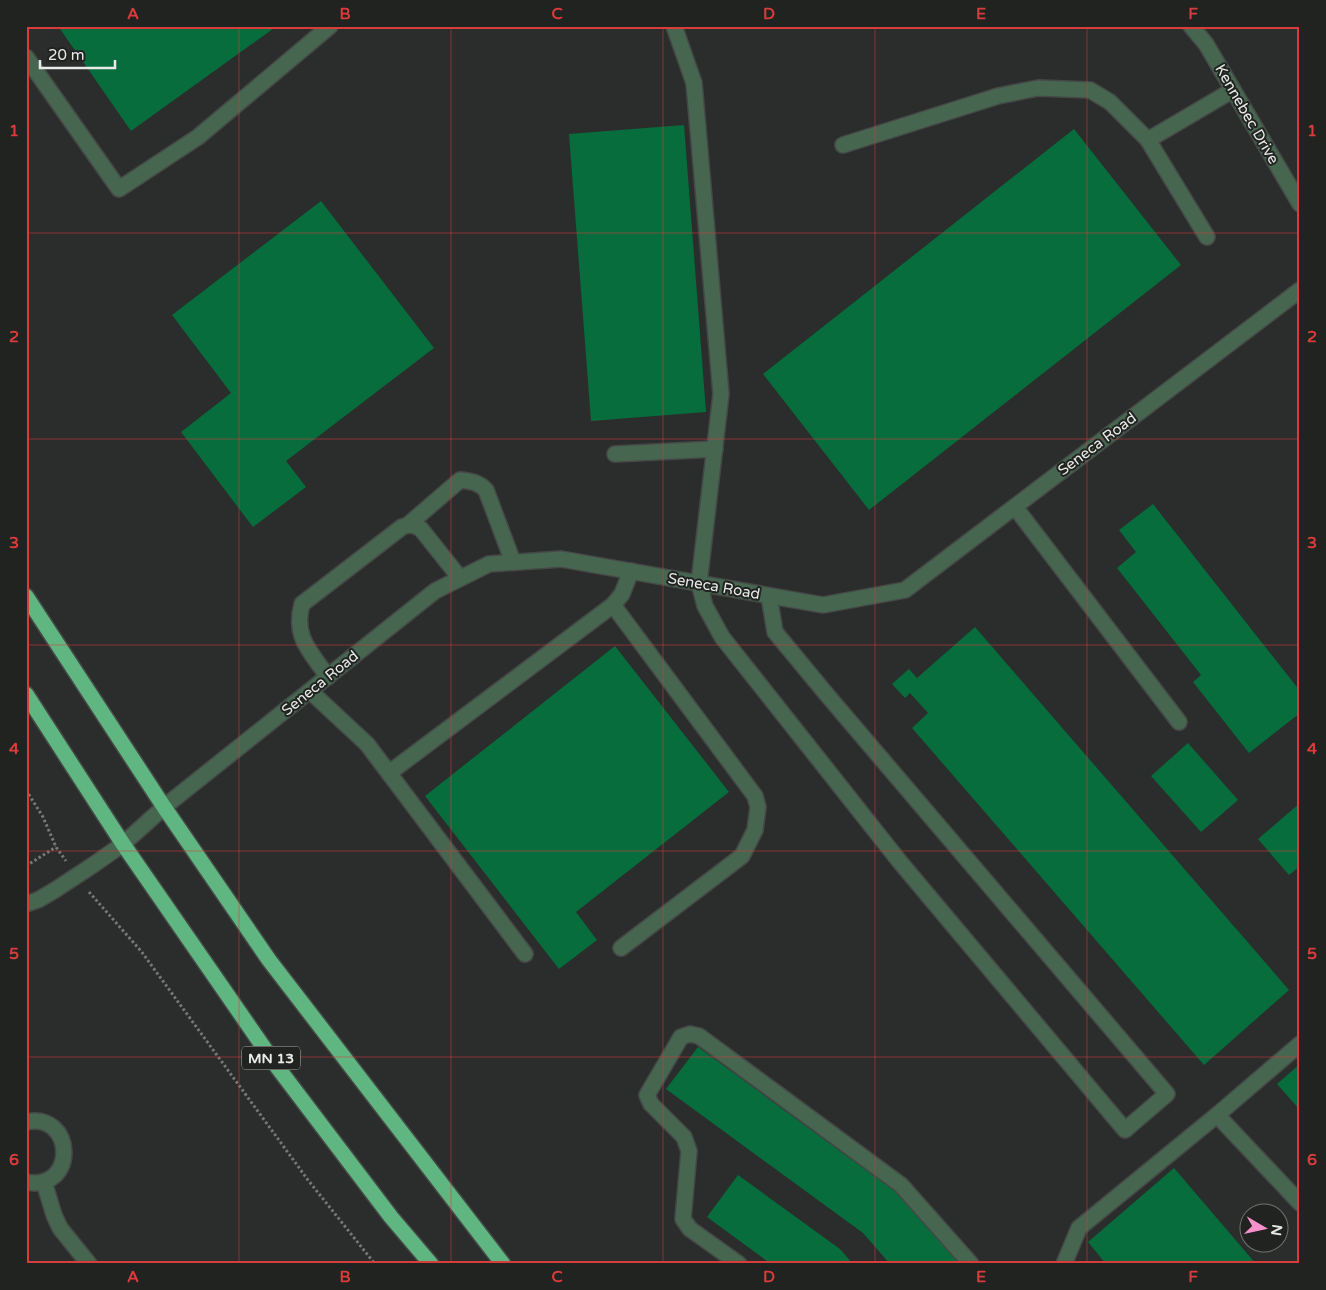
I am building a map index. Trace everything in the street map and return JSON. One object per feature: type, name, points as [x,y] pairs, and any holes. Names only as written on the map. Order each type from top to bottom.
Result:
[{"type":"highway","points":[[26,596],[164,808],[269,960],[503,1264]]},
{"type":"highway","name":"MN 13","points":[[26,694],[123,844],[278,1068],[391,1217],[430,1264]]},
{"type":"street","points":[[26,56],[119,189],[198,138],[330,26]]},
{"type":"street","points":[[674,26],[694,82],[721,394],[699,583],[705,606],[722,637],[900,862],[1125,1130],[1167,1094],[775,632],[768,596]]},
{"type":"street","name":"Kennebec Drive","points":[[1191,26],[1206,44],[1300,204]]},
{"type":"street","points":[[843,145],[998,96],[1038,88],[1090,90],[1110,102],[1148,140],[1207,237]]},
{"type":"street","points":[[1148,140],[1233,90]]},
{"type":"street","name":"Seneca Road","points":[[26,904],[56,890],[123,844],[164,808],[435,591],[489,564],[561,559],[823,605],[905,590],[1300,290]]},
{"type":"street","points":[[615,454],[715,449]]},
{"type":"street","points":[[328,677],[303,641],[298,621],[302,604],[409,524],[460,480],[472,481],[481,485],[486,490],[513,562]]},
{"type":"street","points":[[1015,507],[1179,722]]},
{"type":"street","points":[[409,524],[422,529],[460,578]]},
{"type":"street","points":[[389,773],[613,605],[622,594],[631,571]]},
{"type":"street","points":[[613,605],[755,796],[758,807],[755,830],[742,856],[621,948]]},
{"type":"street","points":[[310,691],[367,744],[525,954]]},
{"type":"street","points":[[739,1264],[690,1229],[683,1219],[689,1151],[684,1137],[652,1104],[648,1095],[681,1037],[690,1034],[699,1036],[901,1185],[971,1264]]},
{"type":"street","points":[[1064,1264],[1079,1228],[1300,1044]]},
{"type":"street","points":[[1217,1115],[1300,1204]]},
{"type":"street","points":[[26,1122],[38,1121],[52,1126],[62,1138],[65,1152],[61,1168],[50,1179],[44,1182],[26,1182]]},
{"type":"street","points":[[44,1182],[54,1216],[60,1228],[89,1264]]},
{"type":"path","points":[[26,790],[43,817],[56,847],[76,876],[140,951],[308,1180],[376,1264]]},
{"type":"path","points":[[26,866],[56,847]]},
{"type":"building","points":[[58,26],[277,26],[131,131]]},
{"type":"building","points":[[684,125],[706,412],[591,421],[569,134]]},
{"type":"building","points":[[1074,129],[1181,265],[869,510],[763,374]]},
{"type":"building","points":[[321,201],[434,348],[286,461],[306,487],[253,527],[181,432],[231,393],[172,315]]},
{"type":"building","points":[[1153,504],[1300,691],[1300,713],[1249,753],[1193,682],[1201,675],[1117,568],[1136,552],[1119,530]]},
{"type":"building","points":[[975,627],[1289,990],[1204,1065],[912,728],[928,713],[910,693],[905,698],[892,684],[909,669],[917,678]]},
{"type":"building","points":[[615,646],[729,792],[576,912],[597,940],[559,969],[425,796]]},
{"type":"building","points":[[1188,743],[1238,800],[1201,832],[1151,776]]},
{"type":"building","points":[[1300,803],[1300,866],[1289,875],[1258,839]]},
{"type":"building","points":[[698,1047],[900,1195],[960,1264],[890,1264],[863,1233],[666,1089]]},
{"type":"building","points":[[1300,1064],[1300,1110],[1277,1084]]},
{"type":"building","points":[[1174,1168],[1238,1243],[1238,1252],[1246,1252],[1256,1264],[1106,1264],[1088,1242]]},
{"type":"building","points":[[738,1175],[840,1249],[853,1264],[771,1264],[707,1217]]}]
